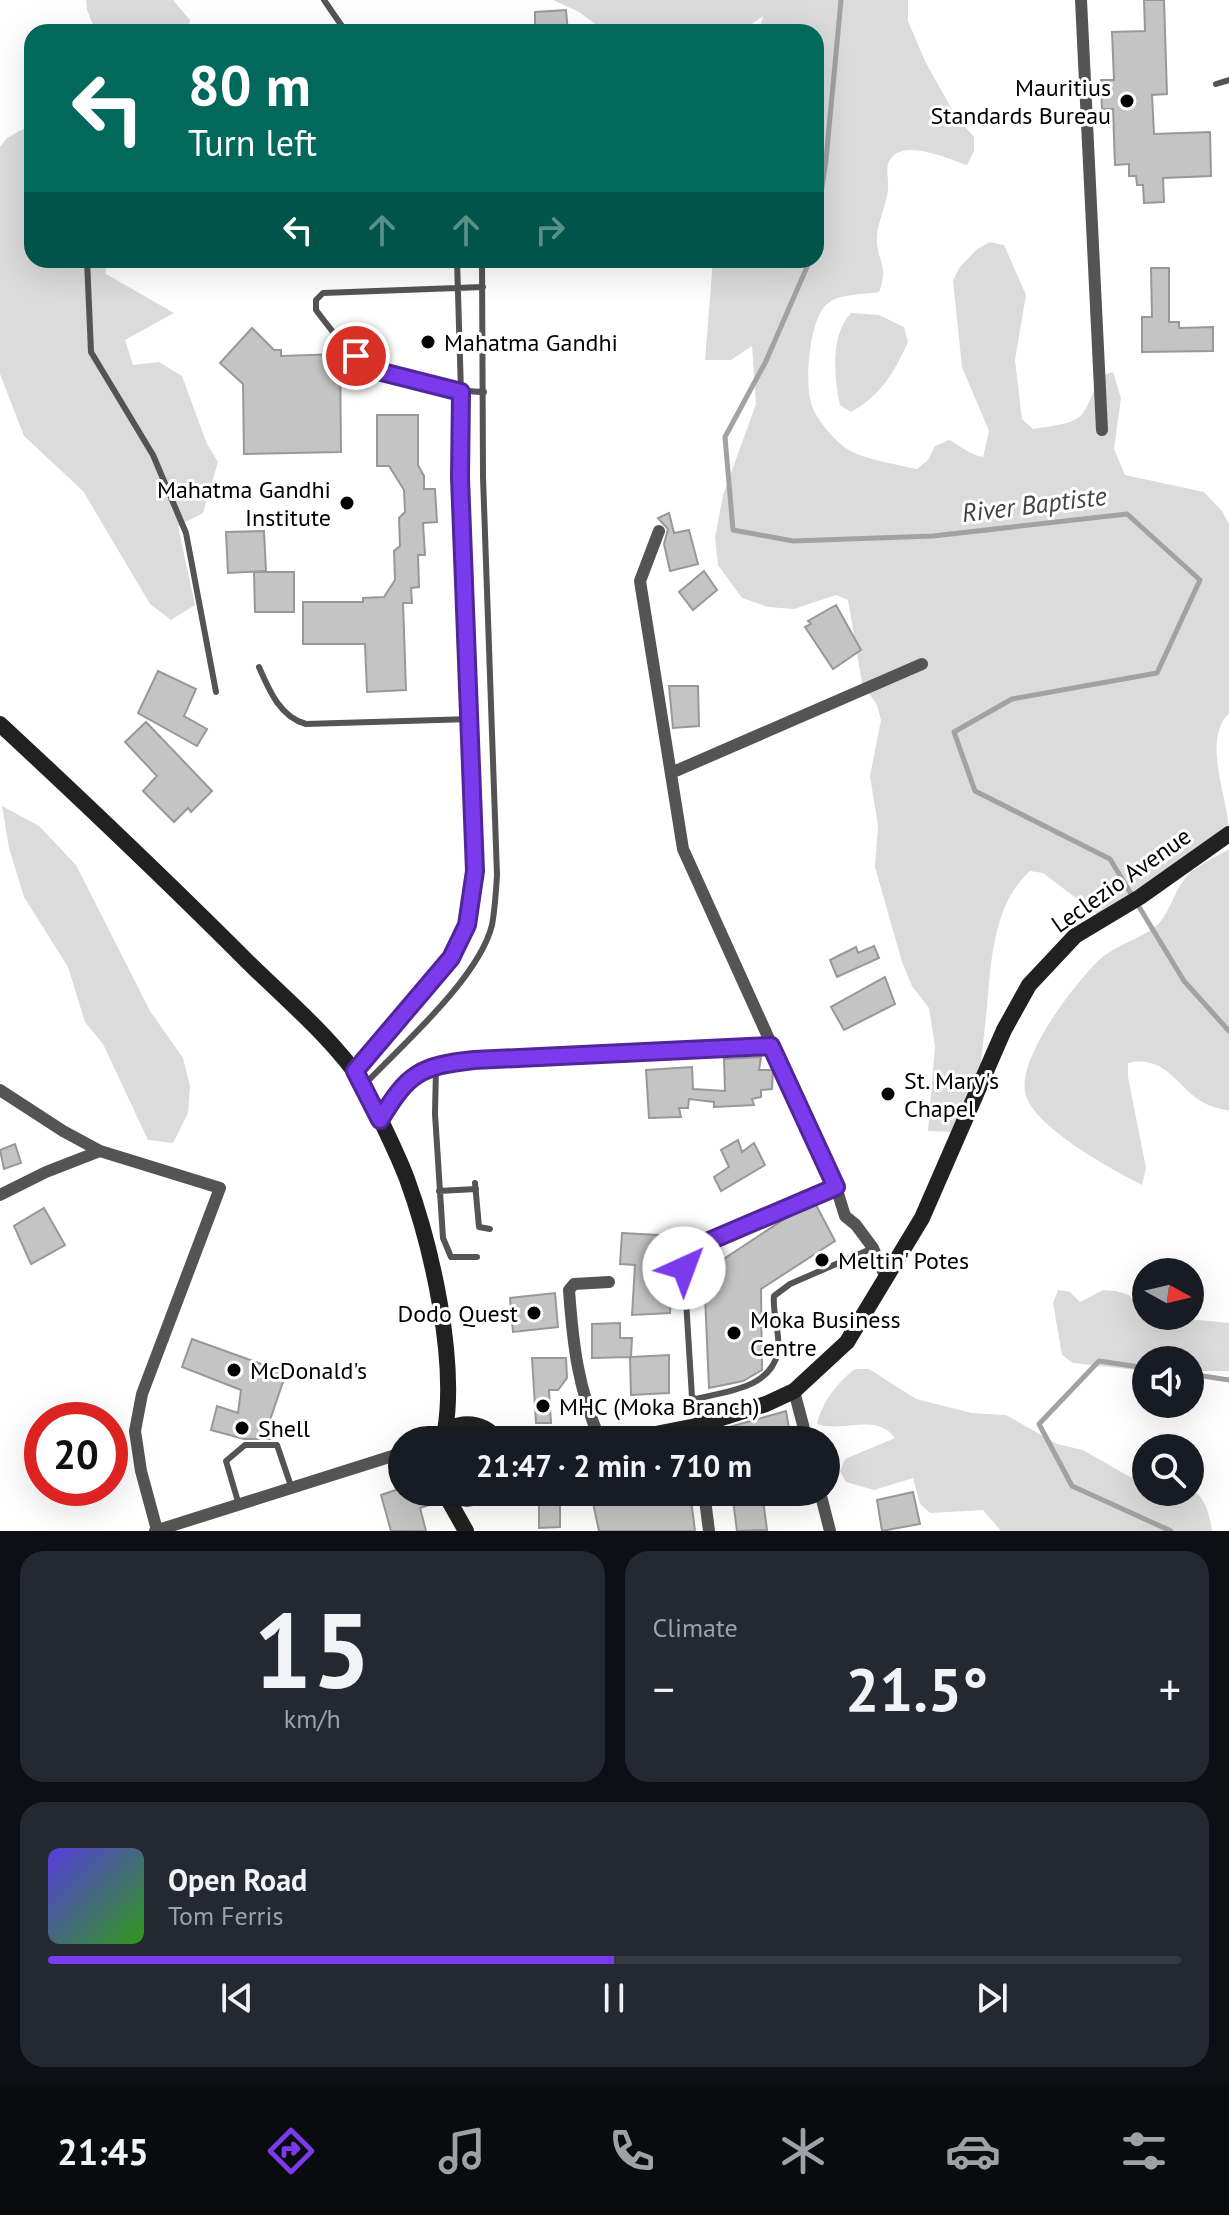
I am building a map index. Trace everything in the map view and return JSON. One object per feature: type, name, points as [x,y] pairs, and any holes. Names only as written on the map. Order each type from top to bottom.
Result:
[{"type":"main road","points":[[0,724],[172,885],[311,1024],[359,1078],[406,1179],[425,1238],[440,1313],[449,1387],[442,1426]]},
{"type":"main road","name":"Leclezio Avenue","points":[[711,1426],[794,1391],[847,1342],[922,1218],[1004,1030],[1029,985],[1075,936],[1193,861],[1229,834]]},
{"type":"main road","points":[[449,1387],[460,1409],[473,1424]]},
{"type":"main road","points":[[454,1426],[478,1426]]},
{"type":"main road","points":[[453,1506],[468,1531]]},
{"type":"main road","points":[[468,1531],[470,1518],[477,1506]]},
{"type":"street","points":[[1081,0],[1102,430]]},
{"type":"street","points":[[659,531],[640,581],[683,849],[836,1187],[845,1216],[873,1248],[885,1276]]},
{"type":"street","points":[[671,773],[922,664]]},
{"type":"street","points":[[380,1120],[405,1082],[436,1065],[474,1060],[771,1046]]},
{"type":"street","points":[[0,1090],[100,1151],[220,1188],[142,1394],[135,1431],[156,1531],[386,1458]]},
{"type":"street","points":[[0,1195],[46,1172],[100,1151]]},
{"type":"street","points":[[595,1426],[580,1385],[572,1338],[569,1290],[574,1284],[609,1282]]},
{"type":"street","points":[[794,1391],[803,1426]]},
{"type":"street","points":[[706,1506],[709,1531]]},
{"type":"street","points":[[824,1506],[830,1531]]},
{"type":"lane","points":[[324,0],[339,24]]},
{"type":"lane","points":[[1216,84],[1229,80]]},
{"type":"lane","points":[[87,268],[91,352],[153,455],[186,533],[216,692]]},
{"type":"lane","points":[[359,1078],[451,958],[467,925],[475,871],[460,478],[458,268]]},
{"type":"lane","points":[[359,1078],[464,980],[492,925],[497,875],[483,477],[482,268]]},
{"type":"lane","points":[[483,287],[323,293],[316,300],[316,310],[342,343],[370,369],[461,392],[484,392]]},
{"type":"lane","points":[[259,667],[269,690],[296,722],[471,719]]},
{"type":"lane","points":[[436,1065],[435,1114],[443,1238],[448,1254],[455,1258],[477,1257]]},
{"type":"lane","points":[[439,1191],[476,1186],[479,1227],[490,1229]]},
{"type":"lane","points":[[836,1187],[693,1248],[688,1253],[684,1268],[692,1397],[696,1399],[750,1386],[770,1368],[779,1350],[774,1296],[790,1284],[873,1248]]},
{"type":"lane","points":[[239,1505],[226,1461],[245,1445],[277,1445],[292,1489]]},
{"type":"shaded area","points":[[86,0],[173,0],[190,20],[189,24],[93,24]]},
{"type":"shaded area","points":[[553,0],[908,0],[908,21],[925,61],[955,115],[974,137],[974,151],[967,165],[924,151],[902,151],[893,155],[888,164],[887,195],[877,238],[883,269],[879,292],[844,296],[831,301],[820,313],[812,338],[808,384],[812,406],[818,417],[847,449],[881,461],[917,469],[928,460],[935,446],[949,440],[983,457],[989,431],[962,367],[953,281],[959,268],[977,249],[990,242],[1004,245],[1026,295],[1015,360],[1022,419],[1033,429],[1078,418],[1084,412],[1100,376],[1113,372],[1121,398],[1114,449],[1125,475],[1204,492],[1222,511],[1229,524],[1229,713],[1217,739],[1217,755],[1229,834],[1097,914],[1043,873],[1030,871],[1017,885],[1007,902],[995,939],[975,1117],[969,1130],[928,1131],[935,1046],[929,1008],[912,986],[902,962],[875,867],[878,826],[870,776],[881,720],[877,705],[862,683],[848,600],[836,595],[794,609],[768,607],[742,598],[718,565],[715,538],[723,495],[756,404],[752,346],[731,360],[705,360],[712,268],[824,268],[824,24],[761,24],[763,16],[752,24],[595,24],[579,12]]},
{"type":"shaded area","points":[[24,128],[24,268],[106,268],[106,274],[174,313],[125,340],[133,365],[159,362],[182,376],[207,444],[218,462],[203,513],[178,526],[195,605],[171,620],[150,604],[83,491],[24,436],[0,374],[0,147],[7,138]]},
{"type":"shaded area","points":[[851,313],[879,315],[904,327],[908,342],[886,382],[851,412],[840,405],[835,357],[844,322]]},
{"type":"shaded area","points":[[2,806],[39,826],[76,865],[150,1011],[183,1058],[190,1086],[188,1113],[173,1143],[148,1140],[103,1044],[85,1022],[68,967],[24,897],[9,848]]},
{"type":"shaded area","points":[[1229,849],[1229,1111],[1204,1103],[1152,1063],[1128,1063],[1146,1168],[1142,1185],[1075,1146],[1042,1119],[1025,1092],[1025,1077],[1030,1060],[1050,1022],[1087,972],[1111,951],[1155,927],[1165,916],[1188,875]]},
{"type":"shaded area","points":[[1058,1290],[1070,1292],[1080,1302],[1103,1290],[1116,1291],[1132,1299],[1132,1330],[1204,1330],[1204,1320],[1229,1323],[1229,1371],[1204,1371],[1204,1346],[1132,1346],[1132,1369],[1073,1363],[1062,1355],[1053,1303]]},
{"type":"shaded area","points":[[855,1369],[869,1369],[916,1399],[972,1413],[1006,1415],[1057,1444],[1083,1450],[1132,1477],[1132,1506],[1204,1506],[1204,1503],[1212,1531],[1001,1531],[983,1510],[930,1513],[920,1504],[913,1478],[874,1490],[846,1482],[840,1471],[845,1459],[895,1438],[879,1426],[817,1424],[823,1408]]},
{"type":"building","name":"Mauritius Standards Bureau","points":[[1144,0],[1164,0],[1167,94],[1152,95],[1154,134],[1210,132],[1211,176],[1163,178],[1164,202],[1144,203],[1143,185],[1137,185],[1136,176],[1129,176],[1129,164],[1115,165],[1113,109],[1102,109],[1101,80],[1114,80],[1112,32],[1145,31]]},
{"type":"building","points":[[566,10],[567,24],[535,24],[535,12]]},
{"type":"building","points":[[1151,268],[1169,268],[1169,322],[1179,322],[1179,328],[1213,327],[1213,351],[1142,352],[1142,317],[1152,317]]},
{"type":"building","points":[[252,328],[274,350],[281,350],[281,356],[340,354],[341,452],[244,454],[243,384],[220,363]]},
{"type":"building","points":[[377,415],[418,415],[418,465],[424,476],[424,489],[435,489],[437,522],[423,523],[425,555],[418,555],[419,587],[411,588],[412,603],[403,603],[406,690],[367,692],[365,644],[303,644],[303,602],[363,602],[363,598],[384,597],[395,580],[394,551],[400,546],[399,518],[405,512],[404,490],[389,466],[377,466]]},
{"type":"building","points":[[669,513],[674,533],[689,530],[698,564],[670,571],[664,544],[668,529],[658,518]]},
{"type":"building","points":[[264,531],[266,571],[228,573],[226,532]]},
{"type":"building","points":[[704,571],[717,590],[693,610],[679,592]]},
{"type":"building","points":[[254,572],[294,572],[294,612],[255,612]]},
{"type":"building","points":[[836,605],[861,650],[833,669],[805,627],[811,624],[808,621]]},
{"type":"building","points":[[158,671],[196,689],[184,716],[207,729],[197,746],[138,713]]},
{"type":"building","points":[[669,686],[698,686],[699,726],[673,728]]},
{"type":"building","points":[[146,722],[212,791],[191,812],[188,808],[174,822],[143,791],[157,776],[125,742]]},
{"type":"building","points":[[874,946],[879,958],[837,977],[830,960],[856,947],[858,953]]},
{"type":"building","points":[[885,977],[895,1004],[844,1030],[831,1007]]},
{"type":"building","points":[[761,1057],[759,1070],[773,1070],[772,1089],[761,1090],[761,1097],[752,1099],[754,1105],[714,1107],[714,1102],[689,1099],[688,1108],[679,1108],[681,1117],[649,1118],[646,1070],[692,1067],[693,1089],[725,1091],[724,1059]]},
{"type":"building","points":[[738,1140],[742,1152],[754,1143],[765,1165],[721,1191],[714,1177],[729,1167],[721,1150]]},
{"type":"building","points":[[15,1144],[21,1163],[4,1169],[0,1150]]},
{"type":"building","name":"Moka Business Centre","points":[[815,1203],[835,1241],[761,1289],[762,1370],[743,1381],[709,1388],[704,1272],[801,1208]]},
{"type":"building","points":[[44,1208],[65,1245],[31,1264],[14,1226]]},
{"type":"building","points":[[622,1233],[676,1236],[670,1313],[632,1315],[635,1265],[620,1264]]},
{"type":"building","name":"Dodo Quest","points":[[555,1293],[558,1327],[513,1332],[510,1298]]},
{"type":"building","points":[[620,1323],[620,1338],[632,1338],[631,1357],[669,1355],[669,1393],[631,1395],[630,1357],[592,1358],[592,1324]]},
{"type":"building","points":[[192,1339],[286,1373],[269,1423],[276,1426],[271,1439],[244,1439],[211,1430],[217,1406],[238,1413],[241,1390],[182,1367]]},
{"type":"building","name":"MHC (Moka Branch)","points":[[532,1358],[566,1358],[567,1378],[558,1390],[549,1390],[551,1423],[536,1423]]},
{"type":"building","points":[[786,1411],[789,1426],[733,1426]]},
{"type":"building","points":[[913,1492],[920,1524],[882,1531],[877,1500]]},
{"type":"building","points":[[388,1493],[388,1506],[426,1506],[420,1508],[426,1531],[391,1531],[381,1495]]},
{"type":"building","points":[[539,1506],[560,1506],[560,1527],[539,1528]]},
{"type":"building","points":[[594,1506],[692,1506],[695,1531],[599,1531]]},
{"type":"building","points":[[734,1506],[764,1506],[767,1530],[737,1531]]},
{"type":"waterway","name":"River Baptiste","points":[[824,174],[841,0]]},
{"type":"waterway","name":"River Baptiste","points":[[807,268],[766,361],[725,437],[733,530],[793,541],[933,536],[1127,514],[1200,580],[1157,673],[1012,699],[954,732],[975,791],[1110,859],[1184,981],[1229,1031]]},
{"type":"waterway","name":"River Baptiste","points":[[1132,1366],[1099,1361],[1039,1424],[1072,1486],[1171,1531]]},
{"type":"waterway","name":"River Baptiste","points":[[1204,1376],[1229,1380]]},
{"type":"place","name":"Mauritius Standards Bureau","points":[[1127,101]]},
{"type":"place","name":"Mahatma Gandhi","points":[[428,342]]},
{"type":"place","name":"Mahatma Gandhi Institute","points":[[347,503]]},
{"type":"place","name":"St. Mary's Chapel","points":[[888,1094]]},
{"type":"place","name":"Meltin' Potes","points":[[822,1260]]},
{"type":"place","name":"Dodo Quest","points":[[534,1313]]},
{"type":"place","name":"Moka Business Centre","points":[[734,1333]]},
{"type":"place","name":"McDonald's","points":[[234,1370]]},
{"type":"place","name":"MHC (Moka Branch)","points":[[543,1406]]},
{"type":"place","name":"Shell","points":[[242,1428]]},
{"type":"route","points":[[356,356],[370,369],[461,392],[460,478],[475,871],[467,925],[451,958],[355,1071],[380,1120],[405,1082],[436,1065],[474,1060],[771,1046],[836,1187],[693,1248],[688,1253],[684,1268]]}]
